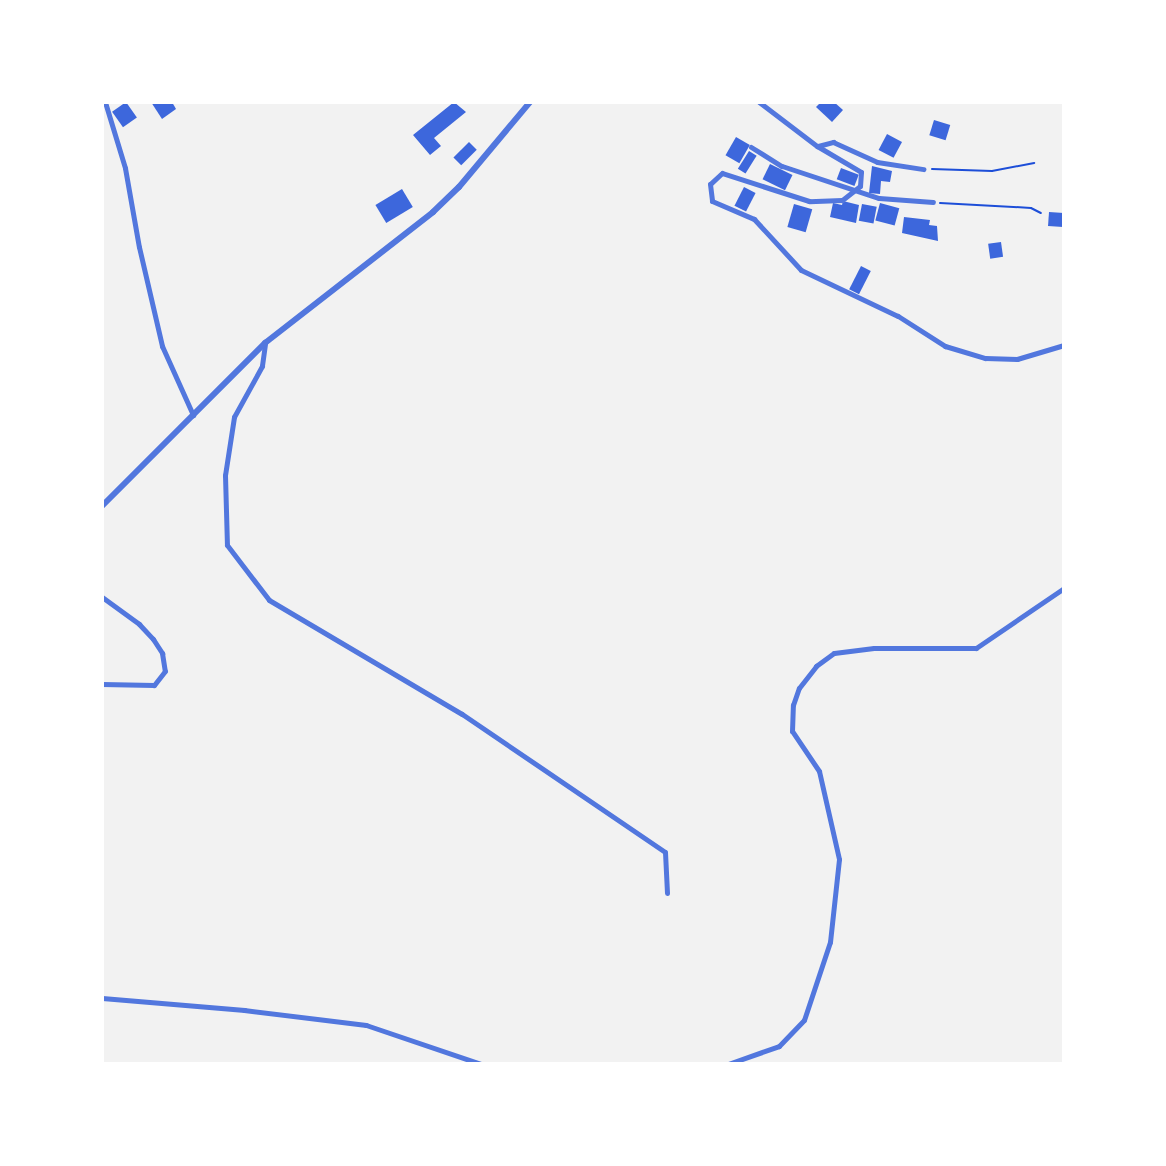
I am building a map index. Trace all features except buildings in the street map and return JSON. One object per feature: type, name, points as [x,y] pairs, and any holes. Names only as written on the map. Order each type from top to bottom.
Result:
[{"type":"street","points":[[105,102],[125,168],[162,346],[193,415]]},
{"type":"street","points":[[102,506],[265,343],[433,212],[459,187],[530,102]]},
{"type":"street","points":[[759,102],[817,146],[861,172],[860,186],[834,202],[809,201],[722,173],[710,184],[712,201],[754,219],[801,270],[898,316],[945,346],[985,358],[1017,359],[1064,345]]},
{"type":"street","points":[[817,146],[833,142],[877,162],[923,169]]},
{"type":"street","points":[[751,147],[782,166],[879,198],[933,202]]},
{"type":"street","points":[[265,343],[262,366],[234,417],[225,475],[227,545],[269,600],[462,714],[665,852],[667,893]]},
{"type":"street","points":[[728,1064],[779,1046],[804,1020],[830,942],[839,859],[819,771],[792,731],[793,705],[799,688],[816,666],[834,653],[874,648],[976,648],[1064,588]]},
{"type":"street","points":[[102,597],[139,624],[153,639],[162,653],[165,671],[154,685],[102,684]]},
{"type":"street","points":[[102,998],[244,1010],[366,1025],[481,1064]]},
{"type":"path","points":[[923,169],[992,171],[1034,163]]},
{"type":"path","points":[[933,202],[1031,208],[1041,213]]}]
